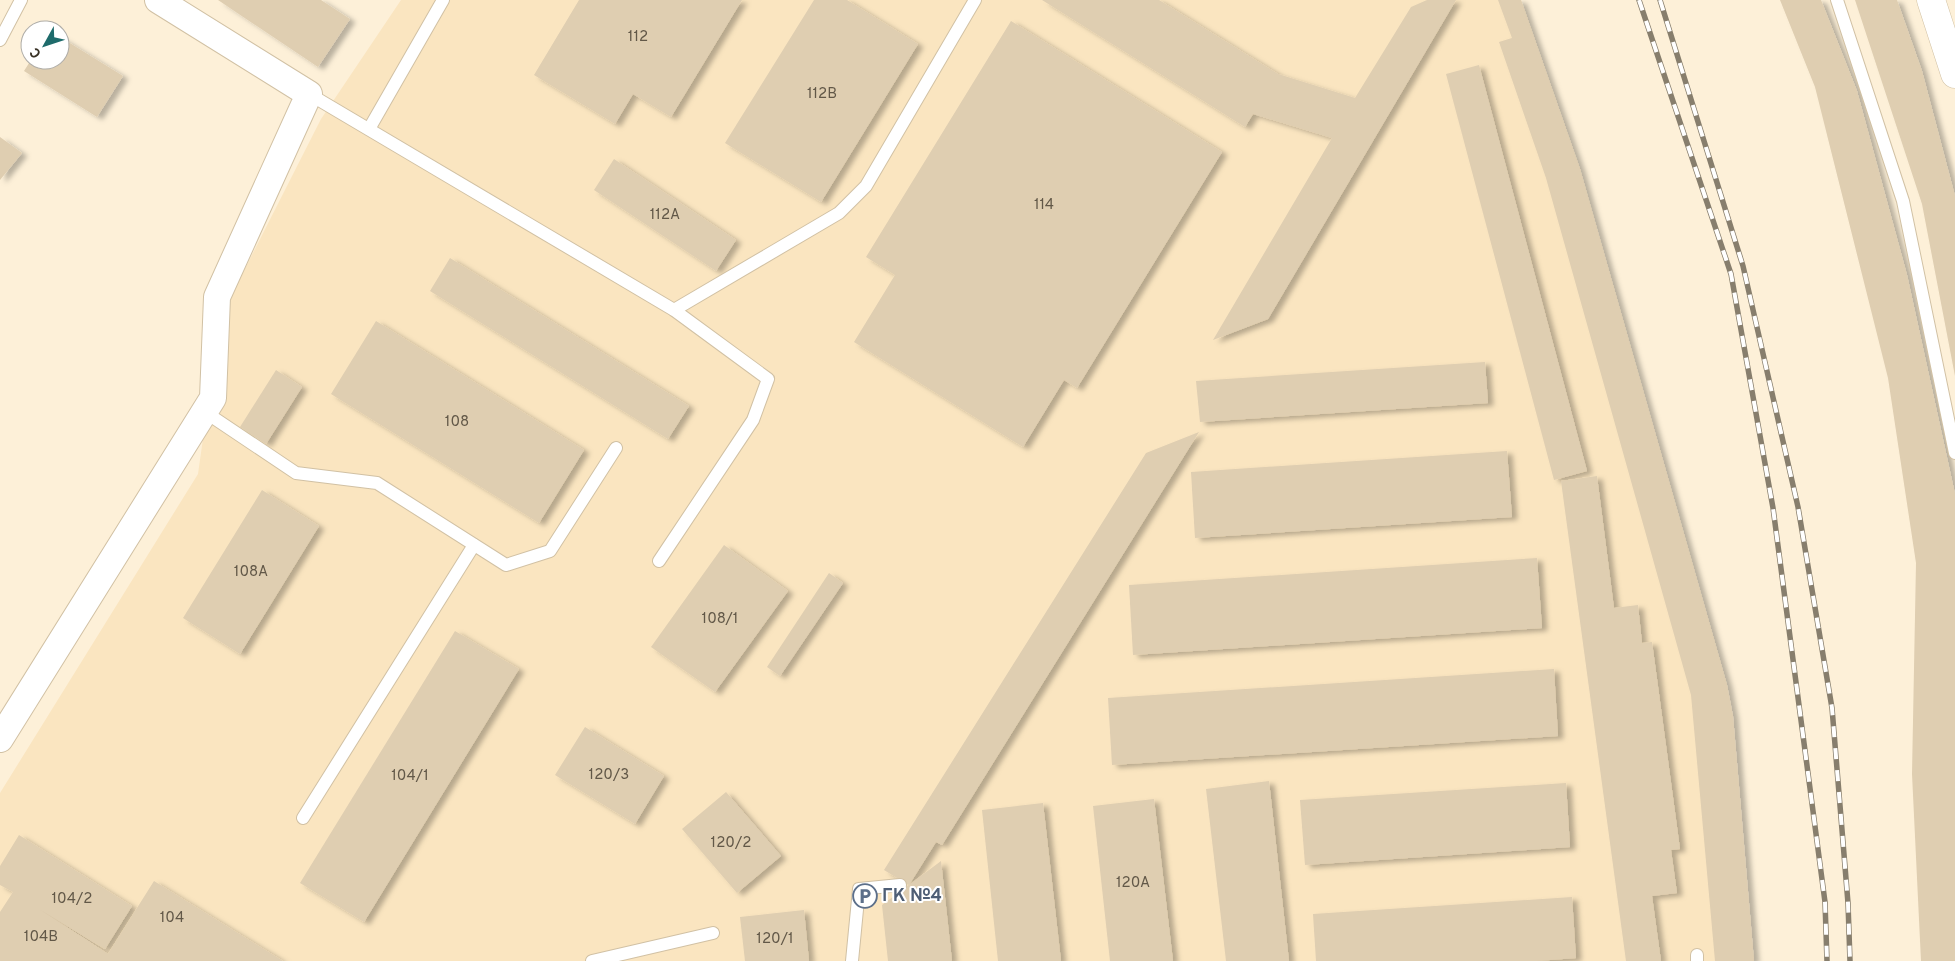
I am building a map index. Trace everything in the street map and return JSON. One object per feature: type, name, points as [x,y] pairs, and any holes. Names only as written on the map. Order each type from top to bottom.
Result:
[{"type":"main road","points":[[1931,0],[1955,74]]},
{"type":"street","points":[[0,739],[213,398],[217,297],[309,94],[158,0]]},
{"type":"lane","points":[[0,40],[21,0]]},
{"type":"lane","points":[[369,129],[443,0]]},
{"type":"lane","points":[[674,310],[839,213],[866,186],[975,0]]},
{"type":"lane","points":[[1837,0],[1903,201],[1955,453]]},
{"type":"lane","points":[[309,94],[674,310],[768,378],[753,420],[659,561]]},
{"type":"lane","points":[[205,412],[296,473],[377,483],[506,565],[550,551],[616,448]]},
{"type":"lane","points":[[303,818],[474,545]]},
{"type":"lane","points":[[852,961],[859,889],[900,885]]},
{"type":"lane","points":[[592,961],[713,933]]},
{"type":"shaded area","points":[[401,0],[1521,0],[1580,169],[1727,685],[1754,961],[0,961],[0,793],[198,474],[220,318],[321,119]]},
{"type":"building","points":[[218,0],[321,0],[350,19],[318,67]]},
{"type":"building","points":[[579,0],[742,0],[671,117],[633,94],[615,124],[534,75]]},
{"type":"building","points":[[814,0],[847,0],[918,44],[821,202],[725,143]]},
{"type":"building","points":[[1042,0],[1159,0],[1278,74],[1355,98],[1411,7],[1427,0],[1456,0],[1268,319],[1213,340],[1332,138],[1253,114],[1245,127]]},
{"type":"building","points":[[1498,0],[1521,0],[1580,169],[1727,685],[1733,716],[1754,961],[1715,961],[1691,695],[1546,178],[1499,42],[1512,38]]},
{"type":"building","points":[[1780,0],[1821,0],[1857,91],[1907,275],[1955,494],[1955,961],[1921,961],[1912,774],[1916,563],[1888,378],[1815,87]]},
{"type":"building","points":[[1855,0],[1897,0],[1922,71],[1955,196],[1955,376],[1922,204]]},
{"type":"building","points":[[1011,21],[1222,152],[1077,388],[1064,380],[1023,447],[854,342],[895,275],[866,257]]},
{"type":"building","points":[[70,43],[123,76],[97,117],[24,71],[70,70]]},
{"type":"building","points":[[1479,65],[1587,471],[1554,480],[1446,74]]},
{"type":"building","points":[[0,137],[22,153],[0,180]]},
{"type":"building","points":[[614,159],[736,240],[716,271],[594,190]]},
{"type":"building","points":[[450,258],[689,406],[668,439],[430,291]]},
{"type":"building","points":[[376,321],[584,450],[539,523],[331,394]]},
{"type":"building","points":[[1485,362],[1488,403],[1200,422],[1196,381]]},
{"type":"building","points":[[276,370],[302,387],[266,444],[240,427]]},
{"type":"building","points":[[1199,432],[942,845],[936,842],[909,885],[884,870],[1146,453]]},
{"type":"building","points":[[1507,451],[1512,517],[1195,538],[1191,472]]},
{"type":"building","points":[[1597,476],[1614,608],[1638,605],[1642,643],[1652,642],[1680,849],[1671,850],[1677,893],[1652,896],[1661,961],[1626,961],[1561,481]]},
{"type":"building","points":[[262,490],[319,526],[240,654],[183,618]]},
{"type":"building","points":[[724,545],[788,591],[715,692],[651,647]]},
{"type":"building","points":[[1537,558],[1542,628],[1133,655],[1129,585]]},
{"type":"building","points":[[829,573],[843,583],[780,676],[767,667]]},
{"type":"building","points":[[455,631],[519,669],[364,922],[300,883]]},
{"type":"building","points":[[1554,669],[1558,736],[1112,765],[1108,698]]},
{"type":"building","points":[[585,727],[664,776],[635,824],[555,775]]},
{"type":"building","points":[[1269,781],[1289,961],[1226,961],[1206,789]]},
{"type":"building","points":[[1566,783],[1570,847],[1305,865],[1300,800]]},
{"type":"building","points":[[726,792],[781,856],[737,893],[682,829]]},
{"type":"building","points":[[1154,799],[1173,961],[1110,961],[1093,806]]},
{"type":"building","points":[[1043,803],[1061,961],[998,961],[982,810]]},
{"type":"building","points":[[19,835],[132,906],[105,949],[39,909],[108,954],[154,881],[283,961],[0,961],[0,912],[13,892],[0,885],[0,866]]},
{"type":"building","points":[[941,861],[952,961],[888,961],[882,905]]},
{"type":"building","points":[[1572,897],[1576,958],[1537,961],[1316,961],[1313,914]]},
{"type":"building","points":[[804,910],[809,961],[745,961],[740,917]]},
{"type":"railway","points":[[1639,0],[1731,274],[1773,508],[1825,902],[1827,961]]},
{"type":"railway","points":[[1660,0],[1743,266],[1798,507],[1832,708],[1848,903],[1850,961]]},
{"type":"place","name":"ГК №4","points":[[865,896]]}]
